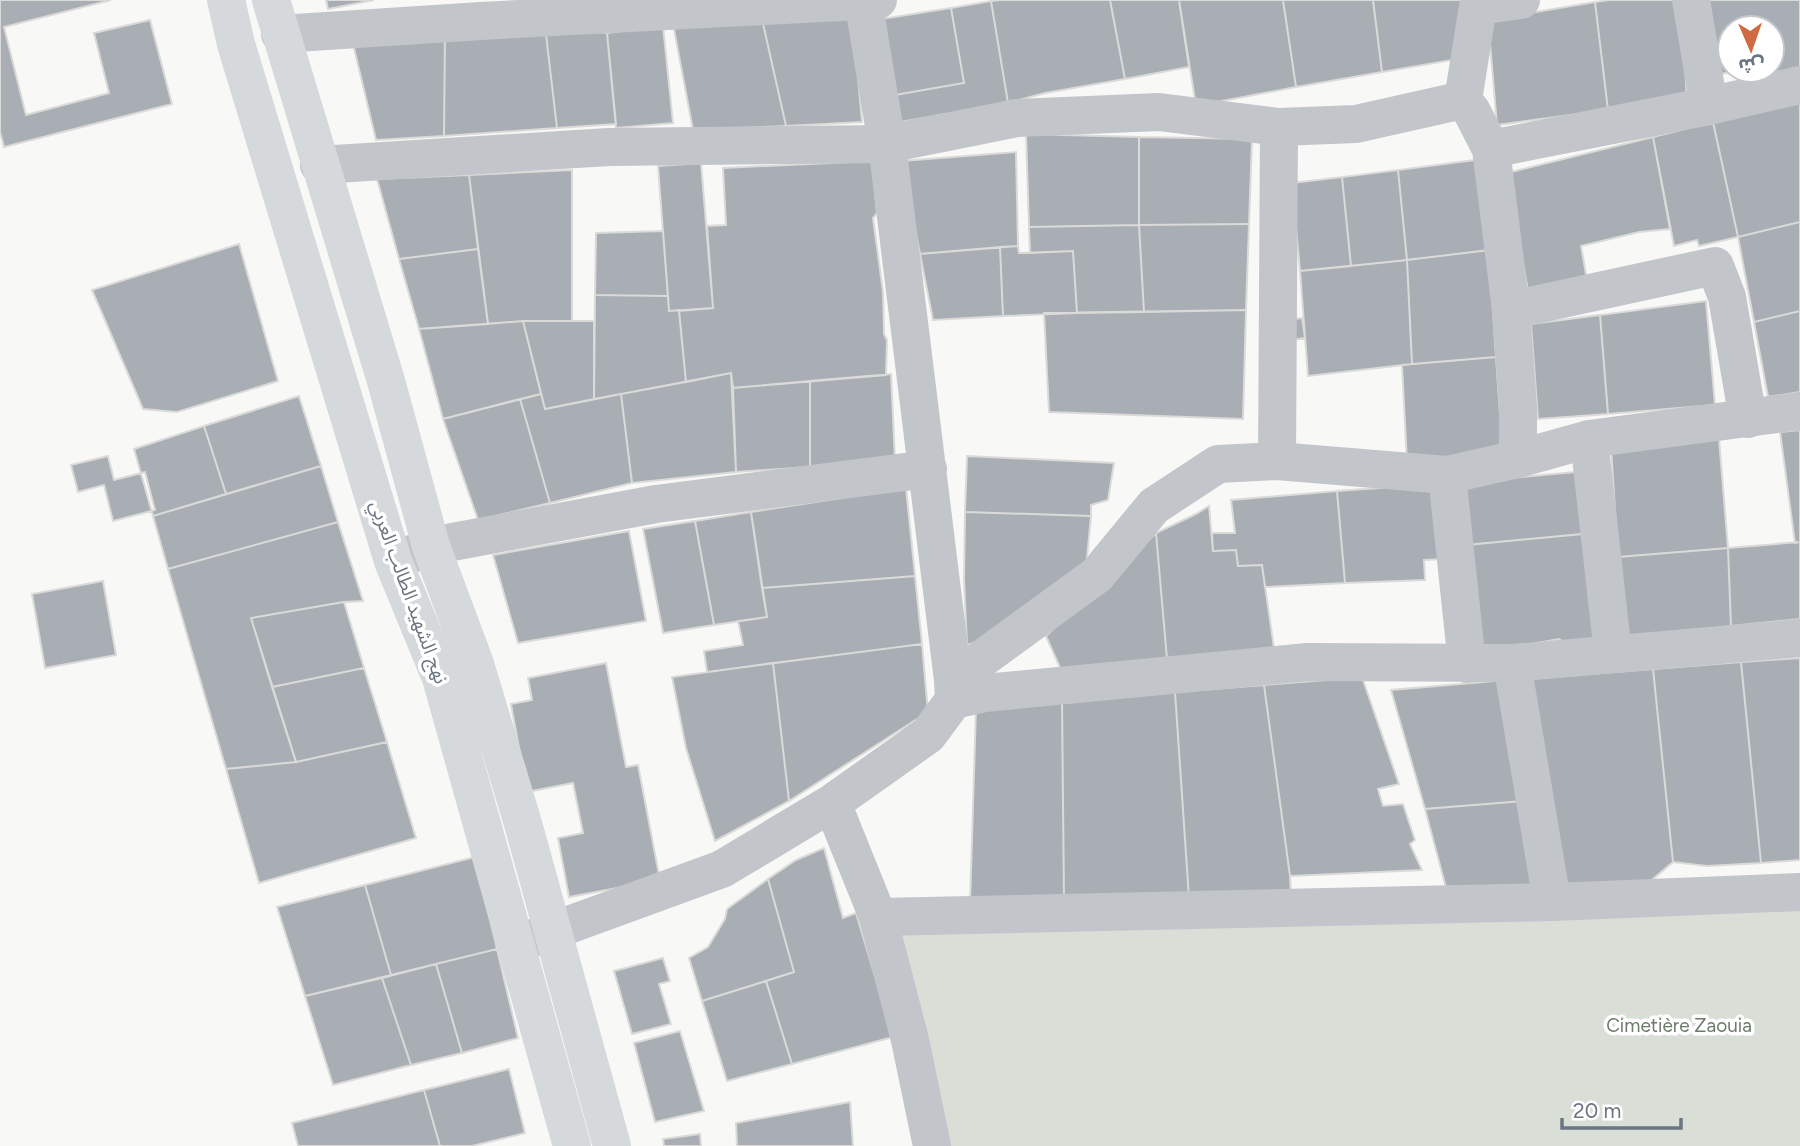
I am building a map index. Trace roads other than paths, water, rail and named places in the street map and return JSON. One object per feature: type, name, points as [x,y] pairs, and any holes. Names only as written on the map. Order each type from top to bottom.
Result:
[{"type":"main road","name":"نهج الشهيد الطالب العربي","points":[[226,0],[236,44],[393,561],[441,678],[572,1146]]},
{"type":"main road","name":"نهج الشهيد الطالب العربي","points":[[275,17],[386,382],[431,546],[475,664],[612,1146]]},
{"type":"street","points":[[1518,459],[1518,408],[1511,310],[1490,149],[1463,100],[1479,3],[1521,0]]},
{"type":"street","points":[[1691,0],[1709,106]]},
{"type":"street","points":[[275,17],[868,1],[928,469],[953,690]]},
{"type":"street","points":[[1490,149],[1709,106],[1800,85]]},
{"type":"street","points":[[319,165],[609,147],[887,144],[1017,118],[1133,113],[1159,112],[1279,127],[1356,124],[1463,100]]},
{"type":"street","points":[[1277,461],[1279,127]]},
{"type":"street","points":[[1511,310],[1715,266],[1727,297],[1748,419]]},
{"type":"street","points":[[517,944],[722,869],[832,803],[928,735],[953,690],[1097,575],[1154,506],[1219,464],[1277,461],[1447,475],[1589,439],[1800,411]]},
{"type":"street","points":[[1589,439],[1613,654]]},
{"type":"street","points":[[393,561],[431,546],[656,504],[928,469]]},
{"type":"street","points":[[1447,475],[1467,664]]},
{"type":"street","points":[[953,690],[985,693],[1308,662],[1512,663],[1800,638]]},
{"type":"street","points":[[1512,663],[1552,902]]},
{"type":"street","points":[[832,803],[878,917],[910,1040],[932,1146]]},
{"type":"street","points":[[878,917],[1552,902],[1800,892]]},
{"type":"park label","name":"Cimetière Zaouia","points":[[1679,1025]]}]
